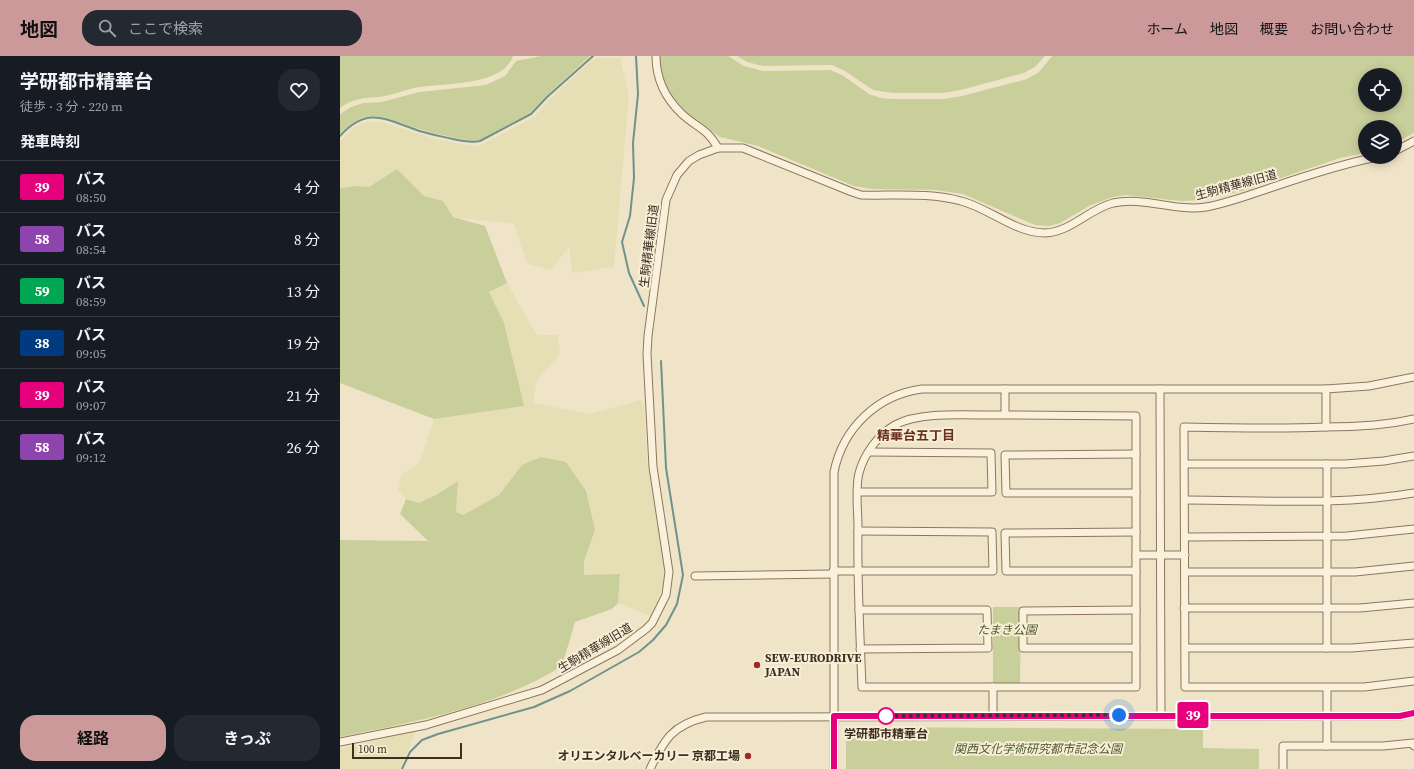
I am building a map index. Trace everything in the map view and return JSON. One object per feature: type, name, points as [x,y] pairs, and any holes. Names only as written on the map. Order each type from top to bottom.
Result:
[{"type":"street","points":[[656,56],[658,79],[667,97],[682,114],[711,135],[718,148]]},
{"type":"street","points":[[1402,147],[1414,141]]},
{"type":"street","name":"生駒精華線旧道","points":[[340,742],[426,725],[524,696],[560,681],[618,650],[646,629],[657,614],[666,595],[669,572],[653,467],[647,354],[648,336],[664,210],[668,193],[677,175],[689,161],[699,155],[718,148],[742,148],[756,152],[862,195],[935,197],[961,201],[1034,232],[1052,232],[1062,230],[1094,211],[1114,203],[1140,202],[1194,208],[1207,207],[1245,197],[1342,164],[1358,161]]},
{"type":"street","points":[[834,769],[834,472],[842,446],[859,420],[882,402],[913,390],[1326,389],[1369,386],[1414,377]]},
{"type":"street","points":[[1005,389],[1005,415]]},
{"type":"street","points":[[1160,389],[1161,715]]},
{"type":"street","points":[[1326,389],[1326,427]]},
{"type":"street","points":[[928,416],[1136,416],[1136,687],[862,687],[858,571],[858,492],[859,474],[869,452],[875,442],[885,432],[908,420],[928,416]]},
{"type":"street","points":[[1414,419],[1368,426],[1184,427],[1185,686],[1327,688],[1383,686],[1414,681]]},
{"type":"street","points":[[858,492],[992,492],[991,453],[869,452]]},
{"type":"street","points":[[1136,454],[1005,455],[1006,493],[1136,493]]},
{"type":"street","points":[[1185,464],[1327,464],[1384,461],[1414,456]]},
{"type":"street","points":[[1327,464],[1327,648]]},
{"type":"street","points":[[1185,500],[1327,501],[1374,498],[1414,493]]},
{"type":"street","points":[[1185,537],[1327,536],[1382,534],[1414,529]]},
{"type":"street","points":[[858,531],[992,532],[992,571]]},
{"type":"street","points":[[1006,571],[1005,533],[1136,532]]},
{"type":"street","points":[[1136,555],[1185,555]]},
{"type":"street","points":[[1185,572],[1327,573],[1374,571],[1414,566]]},
{"type":"street","points":[[694,576],[833,573],[858,571],[1136,571]]},
{"type":"street","points":[[1184,608],[1375,607],[1414,603]]},
{"type":"street","points":[[859,610],[987,610],[988,648],[860,649]]},
{"type":"street","points":[[1136,610],[1023,610],[1023,648],[1136,648]]},
{"type":"street","points":[[1185,648],[1327,648],[1384,646],[1414,643]]},
{"type":"street","points":[[992,716],[993,687]]},
{"type":"street","points":[[1327,688],[1327,746]]},
{"type":"street","points":[[650,769],[668,736],[695,719],[719,717],[1161,715],[1400,716],[1414,713]]},
{"type":"street","points":[[1284,769],[1283,746],[1383,746],[1413,743],[1414,746]]},
{"type":"shaded area","points":[[598,58],[620,58],[629,95],[614,267],[572,273],[569,247],[551,270],[527,264],[514,224],[453,217],[443,201],[424,196],[397,169],[369,187],[358,186],[340,188],[340,142],[350,130],[358,125],[379,121],[435,139],[471,146],[481,145],[534,117],[550,99],[589,63]]},
{"type":"shaded area","points":[[507,283],[537,335],[558,335],[560,354],[537,380],[533,403],[590,414],[641,400],[644,404],[647,460],[665,574],[663,586],[651,616],[618,603],[620,574],[584,576],[584,561],[595,530],[522,465],[499,495],[463,515],[456,512],[458,481],[436,495],[419,503],[406,499],[398,490],[401,475],[419,463],[434,419],[523,406],[504,323],[489,292]]},
{"type":"shaded area","points":[[416,731],[400,769],[340,769],[340,749]]},
{"type":"green space","points":[[340,56],[513,56],[507,66],[498,73],[485,78],[472,81],[419,87],[384,96],[359,99],[340,108]]},
{"type":"green space","points":[[541,56],[590,56],[546,96],[530,113],[480,140],[470,141],[455,138],[376,116],[359,119],[340,134],[340,114],[351,107],[363,103],[382,102],[419,92],[486,85],[505,76],[516,61]]},
{"type":"green space","points":[[659,56],[728,56],[744,66],[763,71],[830,70],[842,75],[869,94],[881,98],[943,99],[962,96],[1027,79],[1039,72],[1052,56],[1414,56],[1414,133],[1402,139],[1402,120],[1358,120],[1358,154],[1340,158],[1249,189],[1206,200],[1181,201],[1126,195],[1113,197],[1091,205],[1060,223],[1050,226],[1035,225],[963,194],[935,190],[872,189],[854,186],[758,146],[720,137],[683,111],[672,99],[665,87],[660,70]]},
{"type":"green space","points":[[737,56],[1045,56],[1035,67],[1024,73],[961,90],[943,93],[893,93],[873,90],[845,71],[832,65],[763,66],[747,62]]},
{"type":"green space","points":[[397,169],[424,196],[443,201],[453,217],[485,226],[507,283],[489,292],[504,323],[524,406],[434,419],[340,383],[340,188],[358,186],[369,187]]},
{"type":"green space","points":[[541,457],[566,462],[586,491],[595,530],[584,561],[584,575],[620,574],[618,603],[612,609],[575,622],[562,666],[537,680],[483,703],[425,719],[340,737],[340,540],[428,541],[400,514],[406,499],[419,503],[436,495],[458,481],[456,512],[463,515],[499,495],[522,465]]},
{"type":"green space","name":"たまき公園","points":[[993,607],[1021,607],[1020,685],[993,685]]},
{"type":"green space","name":"関西文化学術研究都市記念公園","points":[[858,727],[1203,729],[1203,748],[1259,749],[1259,769],[846,769],[846,741]]},
{"type":"waterway","points":[[340,136],[358,121],[367,118],[375,118],[393,121],[434,135],[466,142],[480,141],[531,114],[547,97],[593,56]]},
{"type":"waterway","points":[[636,56],[638,94],[633,143],[634,178],[630,216],[622,242],[629,273],[644,306]]},
{"type":"waterway","points":[[402,769],[410,752],[422,740],[438,734],[534,707],[570,691],[639,652],[653,640],[666,625],[677,604],[683,575],[666,468],[661,361]]},
{"type":"bus line","name":"39","points":[[834,769],[834,716],[1400,716],[1414,713]]},
{"type":"place","name":"SEW-EURODRIVE JAPAN","points":[[757,665]]},
{"type":"place","name":"学研都市精華台","points":[[886,716]]},
{"type":"place","name":"オリエンタルベーカリー 京都工場","points":[[748,756]]},
{"type":"district","name":"精華台五丁目","points":[[916,435]]},
{"type":"route","points":[[886,716],[884,716],[1119,715]]}]
